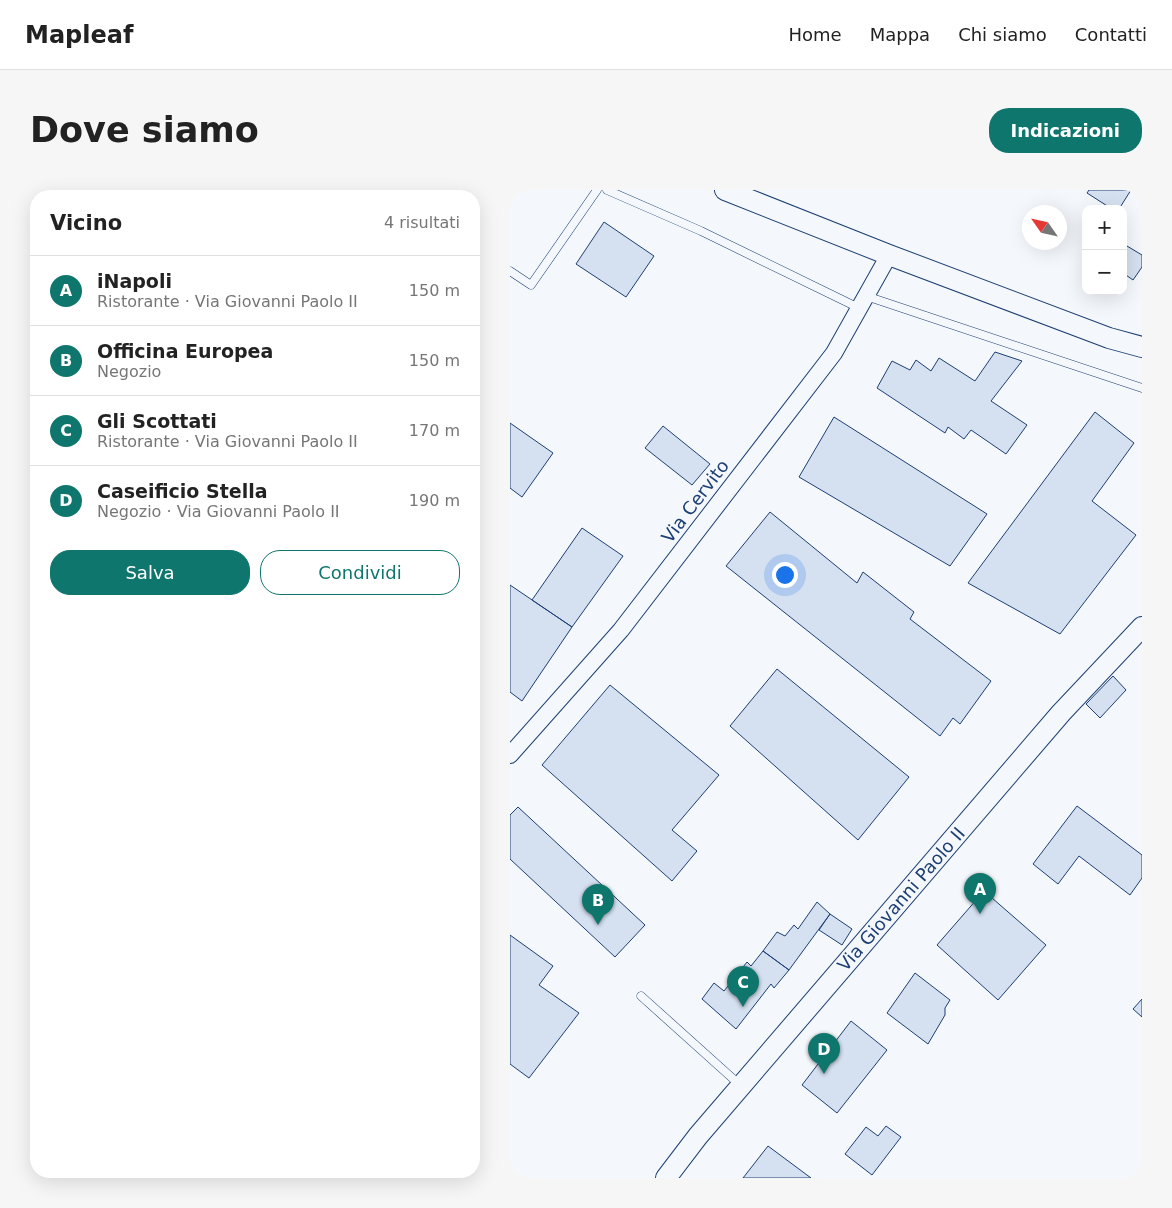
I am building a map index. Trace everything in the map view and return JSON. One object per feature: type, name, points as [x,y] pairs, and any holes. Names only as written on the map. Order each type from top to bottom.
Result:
[{"type":"street","points":[[726,190],[890,255],[1109,338],[1142,347]]},
{"type":"street","name":"Via Cervito","points":[[510,755],[621,630],[834,353],[890,255]]},
{"type":"street","points":[[1109,338],[1142,355]]},
{"type":"street","name":"Via Giovanni Paolo II","points":[[666,1178],[698,1136],[1061,712],[1142,627]]},
{"type":"lane","points":[[510,271],[532,285],[597,190]]},
{"type":"lane","points":[[607,190],[862,302],[1142,388]]},
{"type":"lane","points":[[641,996],[741,1086]]},
{"type":"building","points":[[1089,190],[1131,190],[1122,205],[1106,205],[1087,193]]},
{"type":"building","points":[[604,222],[654,256],[626,297],[576,264]]},
{"type":"building","points":[[1127,246],[1142,255],[1142,267],[1133,280],[1127,276]]},
{"type":"building","points":[[995,352],[1022,361],[991,401],[1027,425],[1006,454],[971,430],[964,439],[948,427],[945,433],[877,388],[892,361],[910,370],[916,360],[931,371],[939,358],[975,381]]},
{"type":"building","points":[[1095,412],[1134,443],[1092,501],[1136,535],[1060,634],[968,583]]},
{"type":"building","points":[[834,417],[987,514],[950,566],[799,477]]},
{"type":"building","points":[[510,423],[553,453],[522,497],[510,488]]},
{"type":"building","points":[[663,426],[710,464],[692,485],[645,448]]},
{"type":"building","points":[[770,512],[857,583],[863,572],[914,612],[910,619],[991,681],[960,724],[953,718],[940,736],[726,566]]},
{"type":"building","points":[[582,528],[623,556],[572,627],[532,600]]},
{"type":"building","points":[[510,585],[572,627],[522,701],[510,692]]},
{"type":"building","points":[[777,669],[909,777],[858,840],[730,726]]},
{"type":"building","points":[[1113,676],[1126,690],[1100,718],[1086,704]]},
{"type":"building","points":[[610,685],[719,775],[672,830],[697,851],[672,881],[542,765]]},
{"type":"building","points":[[1077,806],[1142,855],[1142,878],[1130,895],[1079,856],[1058,884],[1033,864]]},
{"type":"building","points":[[518,807],[645,925],[615,957],[510,859],[510,815]]},
{"type":"building","points":[[984,891],[1046,945],[998,1000],[937,945]]},
{"type":"building","points":[[817,902],[830,914],[789,970],[763,951],[777,932],[785,936],[794,925],[798,929]]},
{"type":"building","points":[[830,914],[852,929],[842,945],[819,930]]},
{"type":"building","points":[[510,935],[553,966],[539,985],[579,1013],[529,1078],[510,1064]]},
{"type":"building","points":[[763,951],[789,970],[774,988],[771,984],[736,1029],[702,999],[714,983],[724,991],[747,962],[751,966]]},
{"type":"building","points":[[915,973],[950,1000],[945,1008],[945,1015],[928,1044],[887,1013]]},
{"type":"building","points":[[1142,999],[1142,1017],[1133,1009]]},
{"type":"building","points":[[851,1021],[887,1050],[837,1113],[802,1085]]},
{"type":"building","points":[[886,1126],[901,1137],[872,1175],[845,1154],[866,1127],[878,1136]]},
{"type":"building","points":[[768,1146],[811,1178],[743,1178]]},
{"type":"place","name":"iNapoli","points":[[980,914]]},
{"type":"place","name":"Officina Europea","points":[[598,925]]},
{"type":"place","name":"Gli Scottati","points":[[743,1007]]},
{"type":"place","name":"Caseificio Stella","points":[[824,1074]]}]
